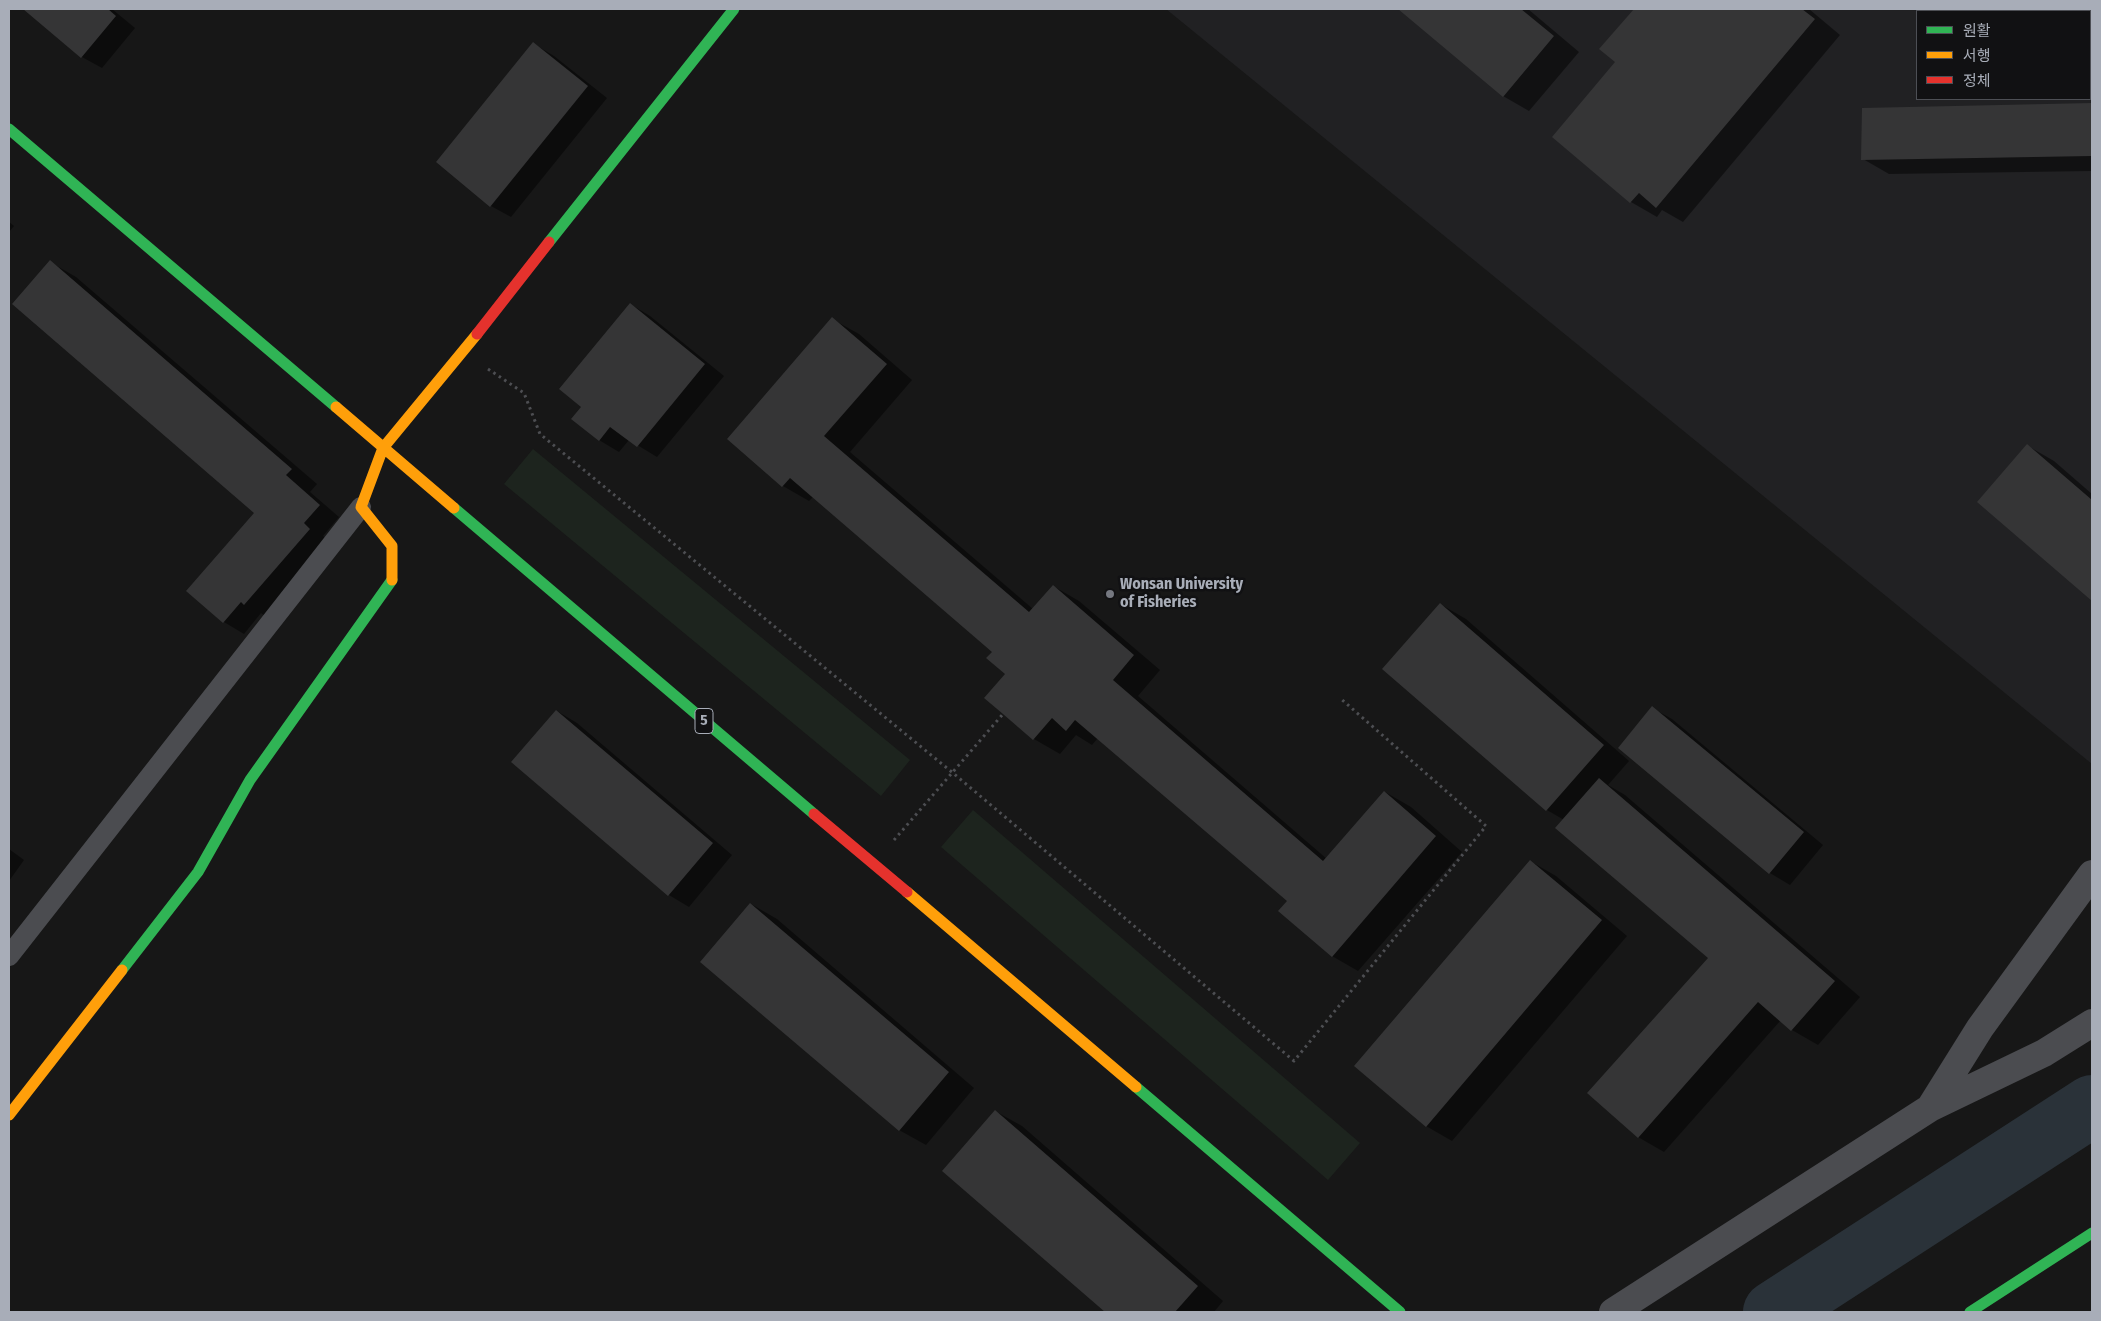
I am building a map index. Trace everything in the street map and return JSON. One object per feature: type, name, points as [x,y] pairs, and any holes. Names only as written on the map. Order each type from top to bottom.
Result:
[{"type":"main road","points":[[9,1115],[198,872],[250,780],[392,580],[392,546],[361,507],[383,448],[463,351],[734,9]]},
{"type":"main road","name":"5","points":[[9,129],[872,865],[1400,1312]]},
{"type":"main road","points":[[1970,1312],[2092,1233]]},
{"type":"street","points":[[1930,1108],[1980,1028],[2092,874]]},
{"type":"street","points":[[1613,1312],[1930,1108],[2044,1053],[2092,1022]]},
{"type":"lane","points":[[9,956],[361,507]]},
{"type":"path","points":[[463,351],[524,393],[540,434],[953,773],[1294,1061],[1486,826],[1340,698]]},
{"type":"path","points":[[872,865],[1002,714]]},
{"type":"shaded area","points":[[1166,9],[2092,9],[2092,764]]},
{"type":"shaded area","points":[[533,449],[910,760],[881,796],[504,484]]},
{"type":"shaded area","points":[[973,810],[1360,1143],[1328,1180],[941,847]]},
{"type":"building","points":[[23,9],[108,9],[116,16],[81,58]]},
{"type":"building","points":[[1398,9],[1521,9],[1554,36],[1503,97]]},
{"type":"building","points":[[1634,9],[1802,9],[1815,19],[1656,208],[1639,193],[1630,203],[1552,137],[1615,62],[1599,49]]},
{"type":"building","points":[[533,42],[588,86],[490,207],[436,162]]},
{"type":"building","points":[[2092,103],[2092,156],[1861,160],[1862,108]]},
{"type":"building","points":[[50,260],[292,469],[286,475],[320,505],[304,523],[310,529],[244,605],[241,602],[223,623],[186,591],[254,513],[12,304]]},
{"type":"building","points":[[630,303],[705,364],[637,447],[610,427],[599,441],[571,419],[581,407],[559,389]]},
{"type":"building","points":[[832,317],[887,364],[824,436],[1029,612],[1053,585],[1134,655],[1113,680],[1323,861],[1384,791],[1436,836],[1332,957],[1278,911],[1287,901],[1075,720],[1066,731],[1052,718],[1033,740],[984,698],[1005,674],[986,658],[992,652],[790,478],[782,487],[727,439]]},
{"type":"building","points":[[2027,444],[2092,500],[2092,601],[1977,502]]},
{"type":"building","points":[[1440,603],[1604,745],[1546,811],[1382,669]]},
{"type":"building","points":[[1652,706],[1804,832],[1769,874],[1618,748]]},
{"type":"building","points":[[556,710],[713,843],[668,896],[511,762]]},
{"type":"building","points":[[1599,778],[1835,981],[1791,1031],[1758,1002],[1638,1138],[1587,1093],[1708,958],[1555,828]]},
{"type":"building","points":[[1530,860],[1602,920],[1426,1127],[1354,1066]]},
{"type":"building","points":[[750,903],[949,1072],[899,1131],[700,962]]},
{"type":"building","points":[[995,1110],[1198,1286],[1175,1312],[1105,1312],[942,1171]]},
{"type":"waterway","points":[[1774,1312],[2092,1106]]},
{"type":"railway","points":[[2081,9],[2086,10]]},
{"type":"traffic: fast","points":[[549,242],[734,9]]},
{"type":"traffic: fast","points":[[9,129],[336,407]]},
{"type":"traffic: fast","points":[[454,508],[814,814]]},
{"type":"traffic: fast","points":[[122,970],[198,872],[250,780],[392,580]]},
{"type":"traffic: fast","points":[[1136,1087],[1400,1312]]},
{"type":"traffic: fast","points":[[1970,1312],[2092,1233]]},
{"type":"traffic: slow","points":[[392,580],[392,546],[361,507],[383,448],[477,334]]},
{"type":"traffic: slow","points":[[336,407],[454,508]]},
{"type":"traffic: slow","points":[[907,892],[1136,1087]]},
{"type":"traffic: slow","points":[[9,1115],[122,970]]},
{"type":"traffic: jam","points":[[477,334],[549,242]]},
{"type":"traffic: jam","points":[[814,814],[907,892]]},
{"type":"place","name":"Wonsan University of Fisheries","points":[[1110,594]]}]
